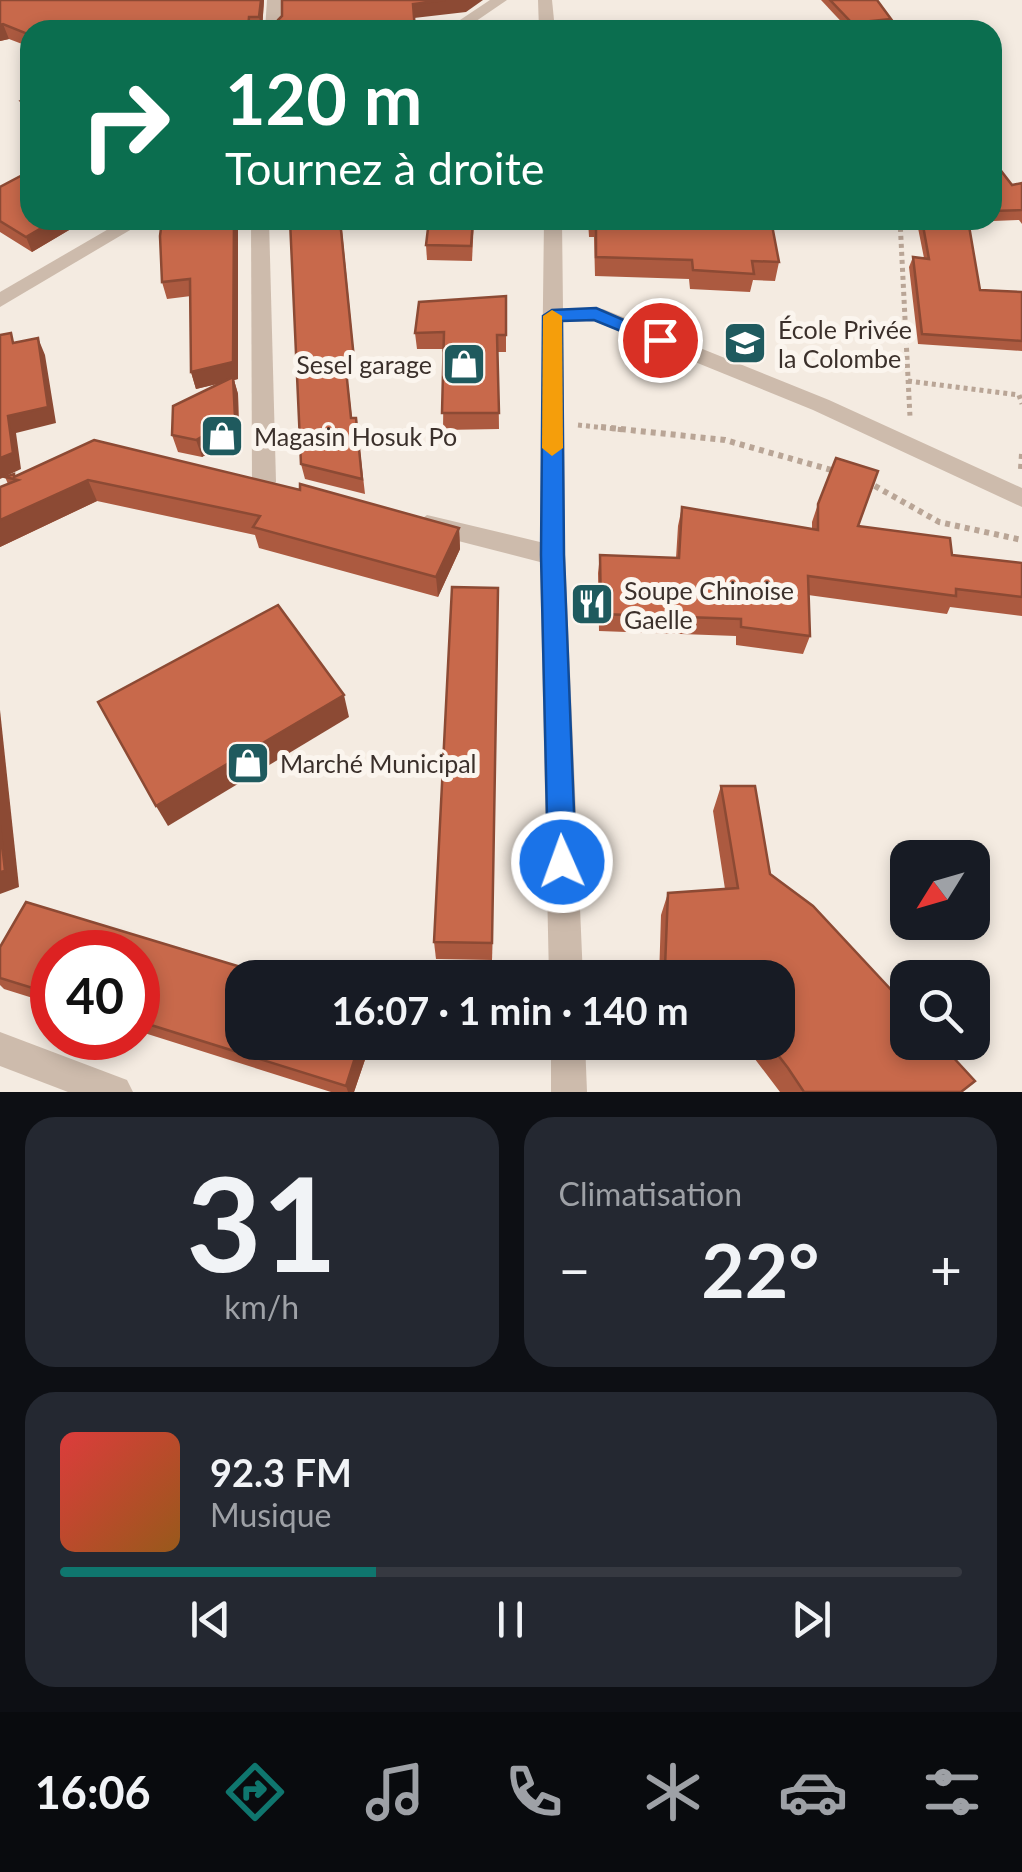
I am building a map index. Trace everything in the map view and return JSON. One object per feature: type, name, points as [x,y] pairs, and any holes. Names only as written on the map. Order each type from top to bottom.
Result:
[{"type":"street","points":[[468,20],[500,0]]},
{"type":"street","points":[[0,301],[121,230]]},
{"type":"street","points":[[260,230],[264,483]]},
{"type":"street","points":[[553,230],[552,555],[565,960]]},
{"type":"street","points":[[552,316],[596,314],[1022,498]]},
{"type":"street","points":[[398,516],[552,555]]},
{"type":"street","points":[[3,1057],[115,1092]]},
{"type":"street","points":[[569,1060],[570,1092]]},
{"type":"path","points":[[900,230],[913,448]]},
{"type":"path","points":[[908,382],[1020,396],[1022,404]]},
{"type":"path","points":[[552,424],[725,440],[869,482],[939,522],[1001,539],[1022,540]]},
{"type":"building","points":[[0,0],[261,0],[259,17],[249,20],[20,20],[20,31],[0,25]]},
{"type":"building","points":[[282,0],[445,0],[413,4],[414,20],[278,20],[282,16]]},
{"type":"building","points":[[830,0],[877,0],[891,19],[881,20],[849,20]]},
{"type":"building","points":[[1002,172],[1012,185],[1022,183],[1022,210],[1002,211]]},
{"type":"building","points":[[20,176],[20,230],[38,230],[26,237],[0,221],[0,187]]},
{"type":"building","points":[[161,230],[234,230],[233,362],[191,372],[190,279],[162,282]]},
{"type":"building","points":[[290,230],[341,230],[354,359],[345,360],[362,479],[301,464]]},
{"type":"building","points":[[428,230],[472,230],[471,246],[426,245]]},
{"type":"building","points":[[596,230],[773,230],[779,262],[752,261],[754,274],[693,270],[692,260],[596,257]]},
{"type":"building","points":[[924,230],[970,230],[980,290],[1022,292],[1022,341],[922,334],[913,257],[929,259]]},
{"type":"building","points":[[506,296],[506,335],[497,335],[499,413],[442,413],[444,332],[415,333],[419,302]]},
{"type":"building","points":[[11,333],[13,343],[38,338],[48,407],[8,416],[13,453],[0,458],[0,335]]},
{"type":"building","points":[[233,377],[235,418],[196,440],[172,435],[173,406]]},
{"type":"building","points":[[94,440],[300,490],[300,484],[459,528],[436,577],[253,527],[260,516],[88,480],[0,520],[0,487],[18,480],[5,477],[14,477]]},
{"type":"building","points":[[836,458],[878,471],[858,526],[950,538],[952,555],[1022,563],[1022,597],[956,589],[956,596],[808,576],[810,636],[741,627],[741,619],[601,614],[600,555],[679,558],[682,507],[818,530],[818,504]]},
{"type":"building","points":[[452,587],[498,588],[492,943],[434,942]]},
{"type":"building","points":[[278,605],[344,695],[156,806],[98,702]]},
{"type":"building","points":[[721,786],[755,786],[770,874],[813,906],[890,989],[890,1060],[956,1060],[975,1081],[961,1092],[804,1092],[782,1060],[795,1060],[795,960],[665,960],[668,893],[738,888]]},
{"type":"building","points":[[0,826],[5,871],[0,872]]},
{"type":"building","points":[[26,902],[118,930],[30,930],[30,987],[0,978],[0,947]]},
{"type":"building","points":[[160,943],[225,962],[225,1048],[160,1028]]},
{"type":"building","points":[[263,1060],[354,1060],[346,1086]]},
{"type":"slow traffic","points":[[552,316],[552,448]]},
{"type":"place","name":"École Privée la Colombe","points":[[745,343]]},
{"type":"place","name":"Sesel garage","points":[[464,364]]},
{"type":"place","name":"Magasin Hosuk Po","points":[[222,436]]},
{"type":"place","name":"Soupe Chinoise Gaelle","points":[[592,604]]},
{"type":"place","name":"Marché Municipal","points":[[248,763]]},
{"type":"route","points":[[562,862],[552,555],[552,316],[596,314],[660,340]]}]
